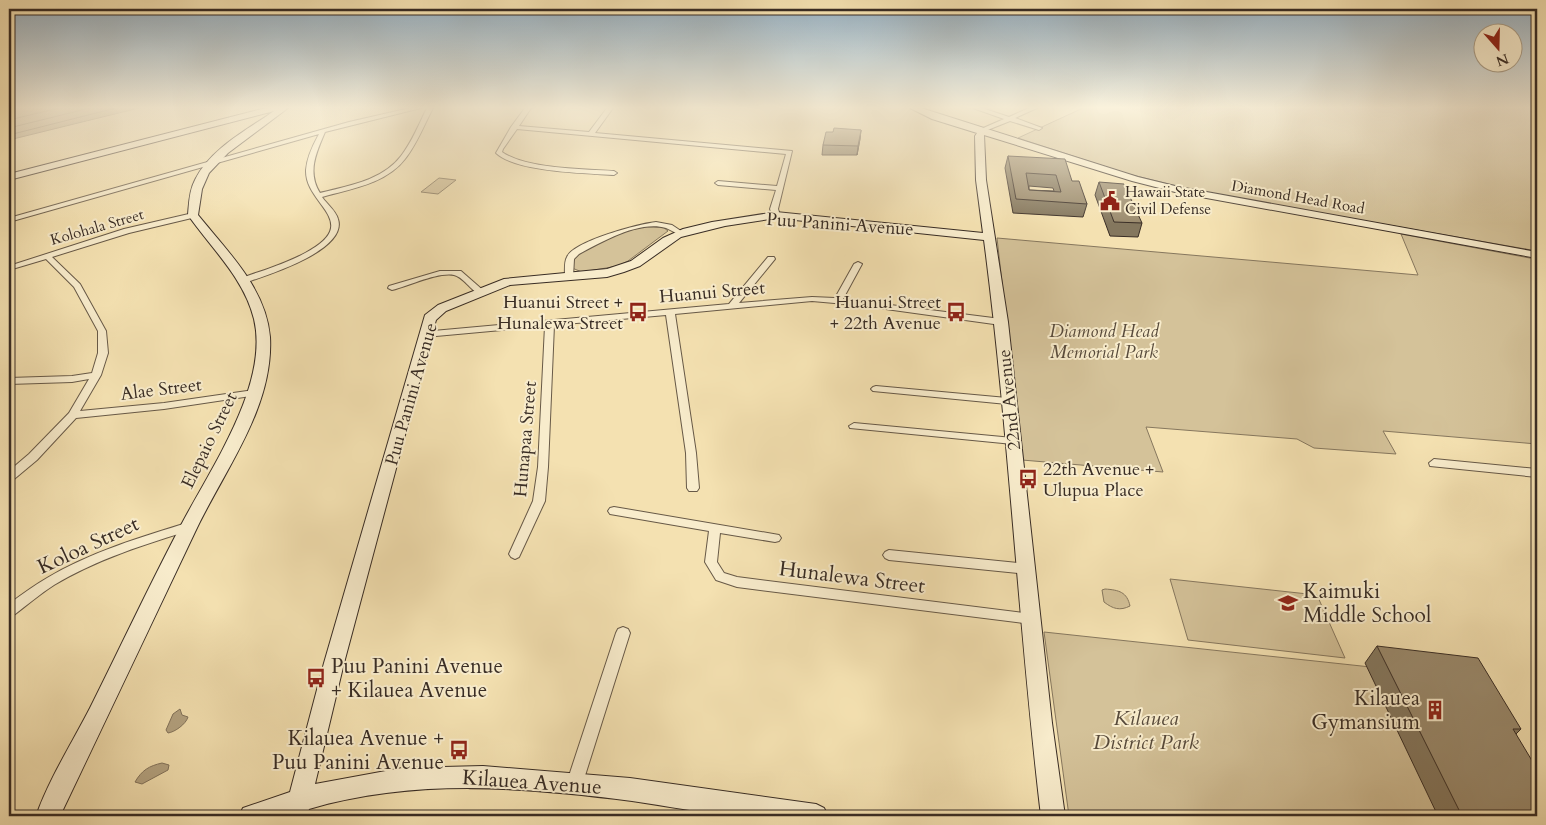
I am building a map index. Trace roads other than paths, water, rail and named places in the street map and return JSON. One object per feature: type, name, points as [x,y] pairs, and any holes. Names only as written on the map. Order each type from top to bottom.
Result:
[{"type":"street","points":[[9,177],[127,146]]},
{"type":"street","points":[[193,215],[199,181],[211,163],[233,146]]},
{"type":"street","points":[[9,220],[269,146]]},
{"type":"street","points":[[244,280],[287,266],[313,252],[335,228],[335,220],[310,184],[308,164],[316,146]]},
{"type":"street","points":[[318,196],[356,185],[390,169],[401,160],[409,146]]},
{"type":"street","points":[[503,146],[499,153],[506,160],[614,173]]},
{"type":"street","points":[[729,146],[790,152],[774,209],[776,215]]},
{"type":"street","name":"22nd Avenue","points":[[979,146],[981,180],[1001,322],[1007,401],[1053,816]]},
{"type":"street","name":"Diamond Head Road","points":[[1035,146],[1122,175],[1179,190],[1537,255]]},
{"type":"street","points":[[718,183],[780,188]]},
{"type":"street","name":"Kolohala Street","points":[[9,268],[127,231],[193,215]]},
{"type":"street","name":"Elepaio Street","points":[[48,816],[190,526],[229,451],[254,393],[263,338],[258,308],[244,280],[193,215]]},
{"type":"street","name":"Puu Panini Avenue","points":[[297,808],[334,663],[425,334],[430,318],[442,308],[508,282],[607,273],[622,269],[638,262],[664,241],[680,233],[776,215],[990,237]]},
{"type":"street","points":[[569,276],[570,258],[576,252],[628,228],[649,224],[663,225],[675,228],[680,233]]},
{"type":"street","points":[[9,477],[34,457],[72,415],[96,375],[103,353],[102,331],[77,286],[47,256]]},
{"type":"street","points":[[731,307],[770,259]]},
{"type":"street","points":[[838,301],[858,264]]},
{"type":"street","points":[[392,288],[440,273],[458,273],[481,292]]},
{"type":"street","name":"Huanui Street","points":[[425,334],[812,299],[1001,322]]},
{"type":"street","points":[[670,312],[691,453],[693,488]]},
{"type":"street","name":"Hunapaa Street","points":[[515,554],[539,501],[544,467],[550,322]]},
{"type":"street","points":[[9,381],[72,379],[96,375]]},
{"type":"street","points":[[876,389],[1007,401]]},
{"type":"street","name":"Alae Street","points":[[72,415],[254,393]]},
{"type":"street","points":[[854,426],[1012,441]]},
{"type":"street","points":[[1434,463],[1537,473]]},
{"type":"street","name":"Hunalewa Street","points":[[614,511],[775,538]]},
{"type":"street","name":"Koloa Street","points":[[9,612],[50,582],[94,560],[138,542],[190,526]]},
{"type":"street","name":"Hunalewa Street","points":[[715,528],[711,562],[720,577],[737,582],[1030,619]]},
{"type":"street","points":[[889,554],[1027,569]]},
{"type":"street","points":[[575,782],[623,633]]},
{"type":"street","name":"Kilauea Avenue","points":[[251,816],[297,808],[357,786],[424,777],[491,777],[575,782],[816,816]]},
{"type":"water","points":[[180,709],[182,715],[188,717],[187,720],[180,727],[168,733],[166,730],[173,714]]},
{"type":"water","points":[[162,763],[169,765],[168,770],[142,784],[135,782],[146,769]]},
{"type":"place","name":"Hawaii State Civil Defense","points":[[1110,201]]},
{"type":"place","name":"Huanui Street + Hunalewa Street","points":[[638,312]]},
{"type":"place","name":"Huanui Street + 22th Avenue","points":[[956,312]]},
{"type":"place","name":"22th Avenue + Ulupua Place","points":[[1028,479]]},
{"type":"place","name":"Kaimuki Middle School","points":[[1288,603]]},
{"type":"place","name":"Puu Panini Avenue + Kilauea Avenue","points":[[316,678]]},
{"type":"place","name":"Kilauea Gymansium","points":[[1435,710]]},
{"type":"place","name":"Kilauea Avenue + Puu Panini Avenue","points":[[459,750]]},
{"type":"park label","name":"Diamond Head Memorial Park","points":[[1104,341]]},
{"type":"park label","name":"Kilauea District Park","points":[[1146,730]]}]
